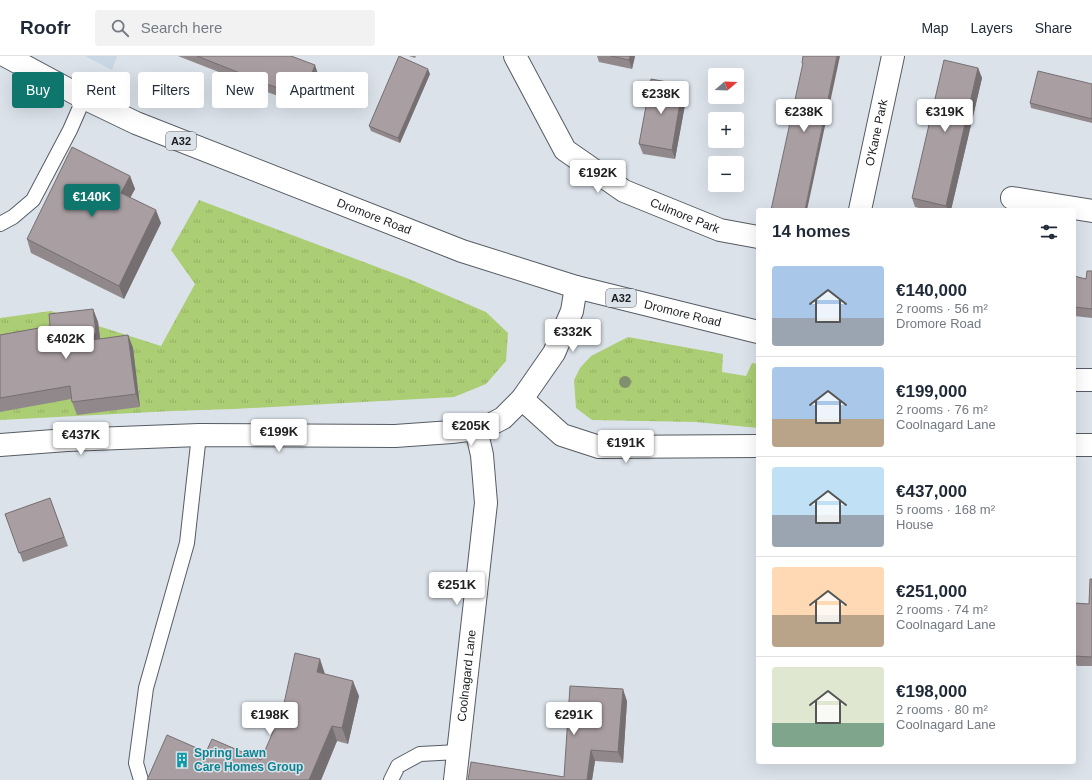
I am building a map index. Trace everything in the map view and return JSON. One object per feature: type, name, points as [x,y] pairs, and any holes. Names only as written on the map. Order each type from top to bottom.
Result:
[{"type":"main road","name":"Dromore Road","points":[[6,56],[72,92]]},
{"type":"main road","name":"Culmore Park","points":[[515,56],[565,150],[624,191],[720,230],[756,237]]},
{"type":"main road","name":"O'Kane Park","points":[[860,208],[893,56]]},
{"type":"main road","name":"Dromore Road","points":[[105,108],[136,123],[462,251],[576,286],[756,331]]},
{"type":"main road","points":[[1012,198],[1074,208]]},
{"type":"main road","points":[[1076,208],[1092,211]]},
{"type":"main road","points":[[0,445],[67,440],[199,435],[395,436],[484,428],[503,418],[522,399],[554,353],[572,311],[576,286]]},
{"type":"main road","points":[[1076,380],[1092,380]]},
{"type":"main road","points":[[522,399],[562,434],[599,447],[756,446]]},
{"type":"main road","name":"Coolnagard Lane","points":[[455,780],[486,503],[482,455],[476,429]]},
{"type":"main road","points":[[1076,445],[1092,445]]},
{"type":"lane","points":[[0,224],[13,217],[33,200],[70,130],[80,108]]},
{"type":"lane","points":[[141,780],[136,763],[146,688],[187,543],[199,435]]},
{"type":"lane","points":[[392,780],[398,766],[420,754],[458,752]]},
{"type":"shaded area","points":[[85,56],[117,56],[112,70]]},
{"type":"green space","points":[[199,200],[409,279],[486,312],[508,333],[506,361],[486,384],[454,397],[0,420],[0,318],[51,311],[161,346],[195,284],[171,250]]},
{"type":"green space","points":[[628,337],[723,354],[722,372],[746,376],[752,363],[756,364],[756,428],[696,422],[592,420],[576,408],[574,380],[580,368],[591,356]]},
{"type":"building","points":[[197,56],[291,56],[315,65],[312,72],[276,72],[276,87],[268,84],[268,72],[237,72]]},
{"type":"building","points":[[399,56],[428,69],[398,138],[369,126]]},
{"type":"building","points":[[611,56],[630,56],[629,60]]},
{"type":"building","points":[[803,56],[837,56],[805,208],[771,208],[803,63]]},
{"type":"building","points":[[944,60],[978,68],[946,206],[912,198]]},
{"type":"building","points":[[1038,71],[1092,84],[1092,119],[1030,103]]},
{"type":"building","points":[[651,79],[683,85],[672,150],[639,144]]},
{"type":"building","points":[[72,147],[130,176],[121,193],[156,210],[119,286],[27,239]]},
{"type":"building","points":[[1087,271],[1092,271],[1092,309],[1076,307],[1076,276],[1086,279]]},
{"type":"building","points":[[93,309],[96,332],[92,340],[128,335],[136,394],[72,402],[70,386],[0,398],[0,335],[50,326],[49,314]]},
{"type":"building","points":[[50,498],[64,537],[19,553],[5,514]]},
{"type":"building","points":[[1090,579],[1092,579],[1092,657],[1076,656],[1076,603],[1089,604]]},
{"type":"building","points":[[295,653],[320,659],[317,672],[353,681],[342,728],[332,726],[309,780],[147,780],[167,735],[206,752],[212,739],[261,760],[283,708]]},
{"type":"building","points":[[570,686],[623,689],[618,752],[591,750],[587,780],[468,780],[471,762],[564,777]]},
{"type":"place","name":"Spring Lawn Care Homes Group","points":[[182,760]]}]
